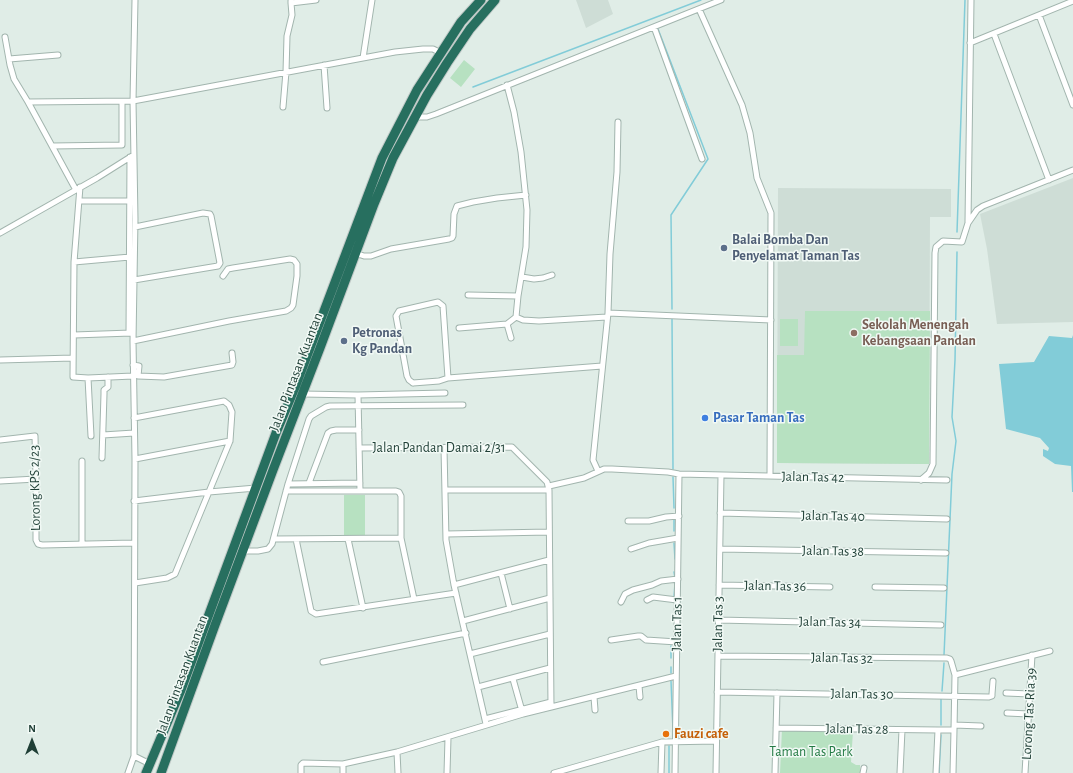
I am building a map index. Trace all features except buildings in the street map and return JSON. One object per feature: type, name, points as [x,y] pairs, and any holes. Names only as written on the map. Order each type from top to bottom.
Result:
[{"type":"highway","name":"Jalan Pintasan Kuantan","points":[[146,773],[181,690],[256,488],[382,158],[417,90],[462,22],[481,0]]},
{"type":"highway","name":"Jalan Pintasan Kuantan","points":[[161,773],[195,678],[302,394],[393,158],[447,62],[470,29],[495,0]]},
{"type":"street","points":[[131,333],[135,227],[132,156],[132,101],[135,0]]},
{"type":"street","points":[[283,107],[286,72],[286,40],[292,21],[291,1],[316,0]]},
{"type":"street","points":[[363,58],[372,0]]},
{"type":"street","points":[[415,117],[427,117],[436,114],[721,0]]},
{"type":"street","points":[[921,480],[929,473],[933,464],[935,250],[943,241],[962,242],[968,223],[971,0]]},
{"type":"street","points":[[970,43],[1073,1]]},
{"type":"street","points":[[699,9],[742,105],[750,134],[757,178],[771,210],[770,476]]},
{"type":"street","points":[[1039,15],[1073,105]]},
{"type":"street","points":[[654,27],[702,158]]},
{"type":"street","points":[[994,34],[1049,180]]},
{"type":"street","points":[[5,36],[14,79],[78,189],[79,201],[74,262],[73,378],[133,376]]},
{"type":"street","points":[[28,102],[132,101],[363,58],[423,49],[433,49],[442,53]]},
{"type":"street","points":[[9,60],[58,55]]},
{"type":"street","points":[[324,65],[327,108]]},
{"type":"street","points":[[459,328],[507,324],[516,317],[527,237],[526,195],[518,133],[507,85]]},
{"type":"street","points":[[52,146],[122,145],[122,102]]},
{"type":"street","points":[[598,471],[593,460],[607,315],[610,254],[617,172],[618,122]]},
{"type":"street","points":[[0,233],[78,189],[132,156]]},
{"type":"street","points":[[128,773],[134,756],[135,459],[130,257],[132,156]]},
{"type":"street","points":[[968,223],[977,210],[983,206],[1073,170]]},
{"type":"street","points":[[356,253],[364,256],[371,256],[391,249],[452,238],[454,214],[457,206],[491,199],[526,195]]},
{"type":"street","points":[[79,201],[130,201]]},
{"type":"street","points":[[134,280],[218,266],[220,263],[210,214],[203,212],[135,227]]},
{"type":"street","points":[[74,262],[130,257]]},
{"type":"street","points":[[133,341],[286,311],[293,305],[297,264],[290,258],[228,269],[223,276]]},
{"type":"street","points":[[522,277],[534,279],[552,275]]},
{"type":"street","points":[[468,295],[518,296]]},
{"type":"street","points":[[448,378],[443,306],[438,302],[399,311],[396,316],[407,376],[413,383],[439,381],[448,378],[602,366]]},
{"type":"street","points":[[516,317],[523,320],[538,321],[607,315],[771,320]]},
{"type":"street","points":[[507,324],[511,338]]},
{"type":"street","points":[[74,335],[131,333]]},
{"type":"street","points":[[133,366],[139,366],[138,376],[164,377],[232,364],[232,353]]},
{"type":"street","points":[[0,360],[73,358]]},
{"type":"street","points":[[102,458],[104,390],[108,387],[108,377]]},
{"type":"street","points":[[88,378],[91,436]]},
{"type":"street","points":[[412,394],[413,383]]},
{"type":"street","points":[[302,394],[358,395],[445,393]]},
{"type":"street","points":[[358,395],[360,491]]},
{"type":"street","points":[[134,418],[224,401],[229,405],[232,412],[230,441],[175,574],[167,578],[135,583]]},
{"type":"street","points":[[243,551],[268,549],[272,544],[288,484],[311,416],[330,406],[359,407],[463,405]]},
{"type":"street","points":[[309,483],[328,433],[336,430],[359,430]]},
{"type":"street","points":[[103,435],[134,433]]},
{"type":"street","name":"Lorong KPS 2/23","points":[[0,440],[35,436],[36,540],[38,544],[82,544]]},
{"type":"street","points":[[135,459],[230,441]]},
{"type":"street","name":"Jalan Pandan Damai 2/31","points":[[359,448],[512,447],[547,482],[549,488]]},
{"type":"street","points":[[444,448],[446,534],[454,585],[486,722]]},
{"type":"street","points":[[82,461],[82,544],[134,543]]},
{"type":"street","name":"Jalan Tas 42","points":[[445,490],[549,488],[584,478],[604,469],[668,472],[679,474],[947,480]]},
{"type":"street","name":"Jalan Tas 1","points":[[675,773],[679,474]]},
{"type":"street","name":"Jalan Tas 3","points":[[716,773],[721,475]]},
{"type":"street","points":[[0,481],[36,479]]},
{"type":"street","points":[[288,484],[360,483]]},
{"type":"street","points":[[134,501],[256,488]]},
{"type":"street","points":[[549,488],[551,705]]},
{"type":"street","points":[[286,491],[399,492],[401,496],[401,538],[414,599]]},
{"type":"street","name":"Jalan Tas 40","points":[[720,514],[947,519]]},
{"type":"street","points":[[628,521],[648,521],[679,516]]},
{"type":"street","points":[[446,534],[549,532]]},
{"type":"street","points":[[348,538],[363,608]]},
{"type":"street","points":[[274,539],[401,538]]},
{"type":"street","points":[[631,549],[649,543],[678,538]]},
{"type":"street","points":[[296,539],[311,611],[313,613],[316,614],[363,608],[456,593]]},
{"type":"street","name":"Jalan Tas 38","points":[[720,549],[946,553]]},
{"type":"street","points":[[454,585],[549,560]]},
{"type":"street","points":[[500,573],[510,609]]},
{"type":"street","points":[[621,602],[623,597],[628,592],[661,581],[678,579]]},
{"type":"street","name":"Jalan Tas 36","points":[[719,584],[830,587]]},
{"type":"street","points":[[875,587],[944,588]]},
{"type":"street","points":[[647,600],[653,597],[677,600]]},
{"type":"street","points":[[463,621],[550,598]]},
{"type":"street","name":"Jalan Tas 34","points":[[718,620],[941,624]]},
{"type":"street","points":[[323,662],[466,633]]},
{"type":"street","points":[[470,654],[550,634]]},
{"type":"street","points":[[611,640],[641,636],[646,640],[677,642]]},
{"type":"street","points":[[953,773],[955,675],[1050,651]]},
{"type":"street","name":"Lorong Tas Ria 39","points":[[1025,773],[1032,655]]},
{"type":"street","name":"Jalan Tas 32","points":[[718,656],[947,658],[951,661],[955,675]]},
{"type":"street","points":[[478,687],[550,668]]},
{"type":"street","points":[[301,773],[301,765],[303,763],[343,764],[397,752],[448,738],[486,722],[522,712],[594,697],[676,676]]},
{"type":"street","points":[[513,679],[522,712]]},
{"type":"street","name":"Jalan Tas 30","points":[[717,692],[989,697],[992,696],[993,681]]},
{"type":"street","points":[[639,686],[640,697]]},
{"type":"street","points":[[775,773],[777,693]]},
{"type":"street","points":[[1006,693],[1030,694]]},
{"type":"street","points":[[594,697],[595,710]]},
{"type":"street","points":[[1007,713],[1029,714]]},
{"type":"street","name":"Jalan Tas 28","points":[[776,728],[938,730],[981,726]]},
{"type":"street","points":[[900,773],[902,730]]},
{"type":"street","points":[[936,773],[938,730]]},
{"type":"street","points":[[447,773],[448,738]]},
{"type":"street","points":[[555,773],[662,742],[716,741]]},
{"type":"street","points":[[661,773],[662,742]]},
{"type":"street","points":[[397,752],[398,773]]},
{"type":"street","points":[[134,756],[150,764]]},
{"type":"street","points":[[343,764],[343,773]]},
{"type":"shaded area","points":[[576,0],[608,0],[613,14],[586,28]]},
{"type":"shaded area","points":[[1073,178],[1073,322],[997,324],[987,249],[980,214]]},
{"type":"shaded area","name":"Sekolah Menengah Kebangsaan Pandan","points":[[778,188],[951,189],[951,217],[930,217],[929,464],[777,463]]},
{"type":"green space","points":[[464,60],[475,69],[461,87],[450,78]]},
{"type":"green space","points":[[805,311],[930,311],[929,464],[777,463],[777,355],[804,355]]},
{"type":"green space","points":[[780,319],[798,319],[798,346],[780,346]]},
{"type":"green space","points":[[344,495],[365,495],[365,535],[344,535]]},
{"type":"green space","name":"Taman Tas Park","points":[[782,729],[853,731],[851,762],[856,765],[860,765],[860,773],[780,773]]},
{"type":"water","points":[[1073,335],[1072,492],[1071,466],[1055,464],[1043,456],[1043,449],[1048,451],[1049,448],[1040,438],[1006,429],[999,364],[1034,362],[1049,336],[1072,338]]},
{"type":"waterway","points":[[473,87],[701,0]]},
{"type":"waterway","points":[[957,232],[965,0]]},
{"type":"waterway","points":[[658,29],[708,159],[671,215],[672,309]]},
{"type":"waterway","points":[[944,655],[952,474],[956,441],[952,417],[955,360],[957,252]]},
{"type":"waterway","points":[[672,319],[673,469]]},
{"type":"waterway","points":[[673,477],[674,508]]},
{"type":"waterway","points":[[674,520],[674,531]]},
{"type":"waterway","points":[[674,543],[675,559]]},
{"type":"waterway","points":[[674,572],[675,578]]},
{"type":"waterway","points":[[674,598],[675,583]]},
{"type":"waterway","points":[[671,646],[671,658]]},
{"type":"waterway","points":[[942,691],[944,663]]},
{"type":"waterway","points":[[671,667],[671,673]]},
{"type":"waterway","points":[[671,681],[673,730]]},
{"type":"waterway","points":[[941,698],[941,725]]},
{"type":"waterway","points":[[939,773],[941,735]]},
{"type":"waterway","points":[[669,746],[669,773]]},
{"type":"place","name":"Balai Bomba Dan Penyelamat Taman Tas","points":[[724,248]]},
{"type":"place","name":"Sekolah Menengah Kebangsaan Pandan","points":[[854,333]]},
{"type":"place","name":"Petronas Kg Pandan","points":[[344,341]]},
{"type":"place","name":"Pasar Taman Tas","points":[[705,418]]},
{"type":"place","name":"Fauzi cafe","points":[[666,734]]}]
